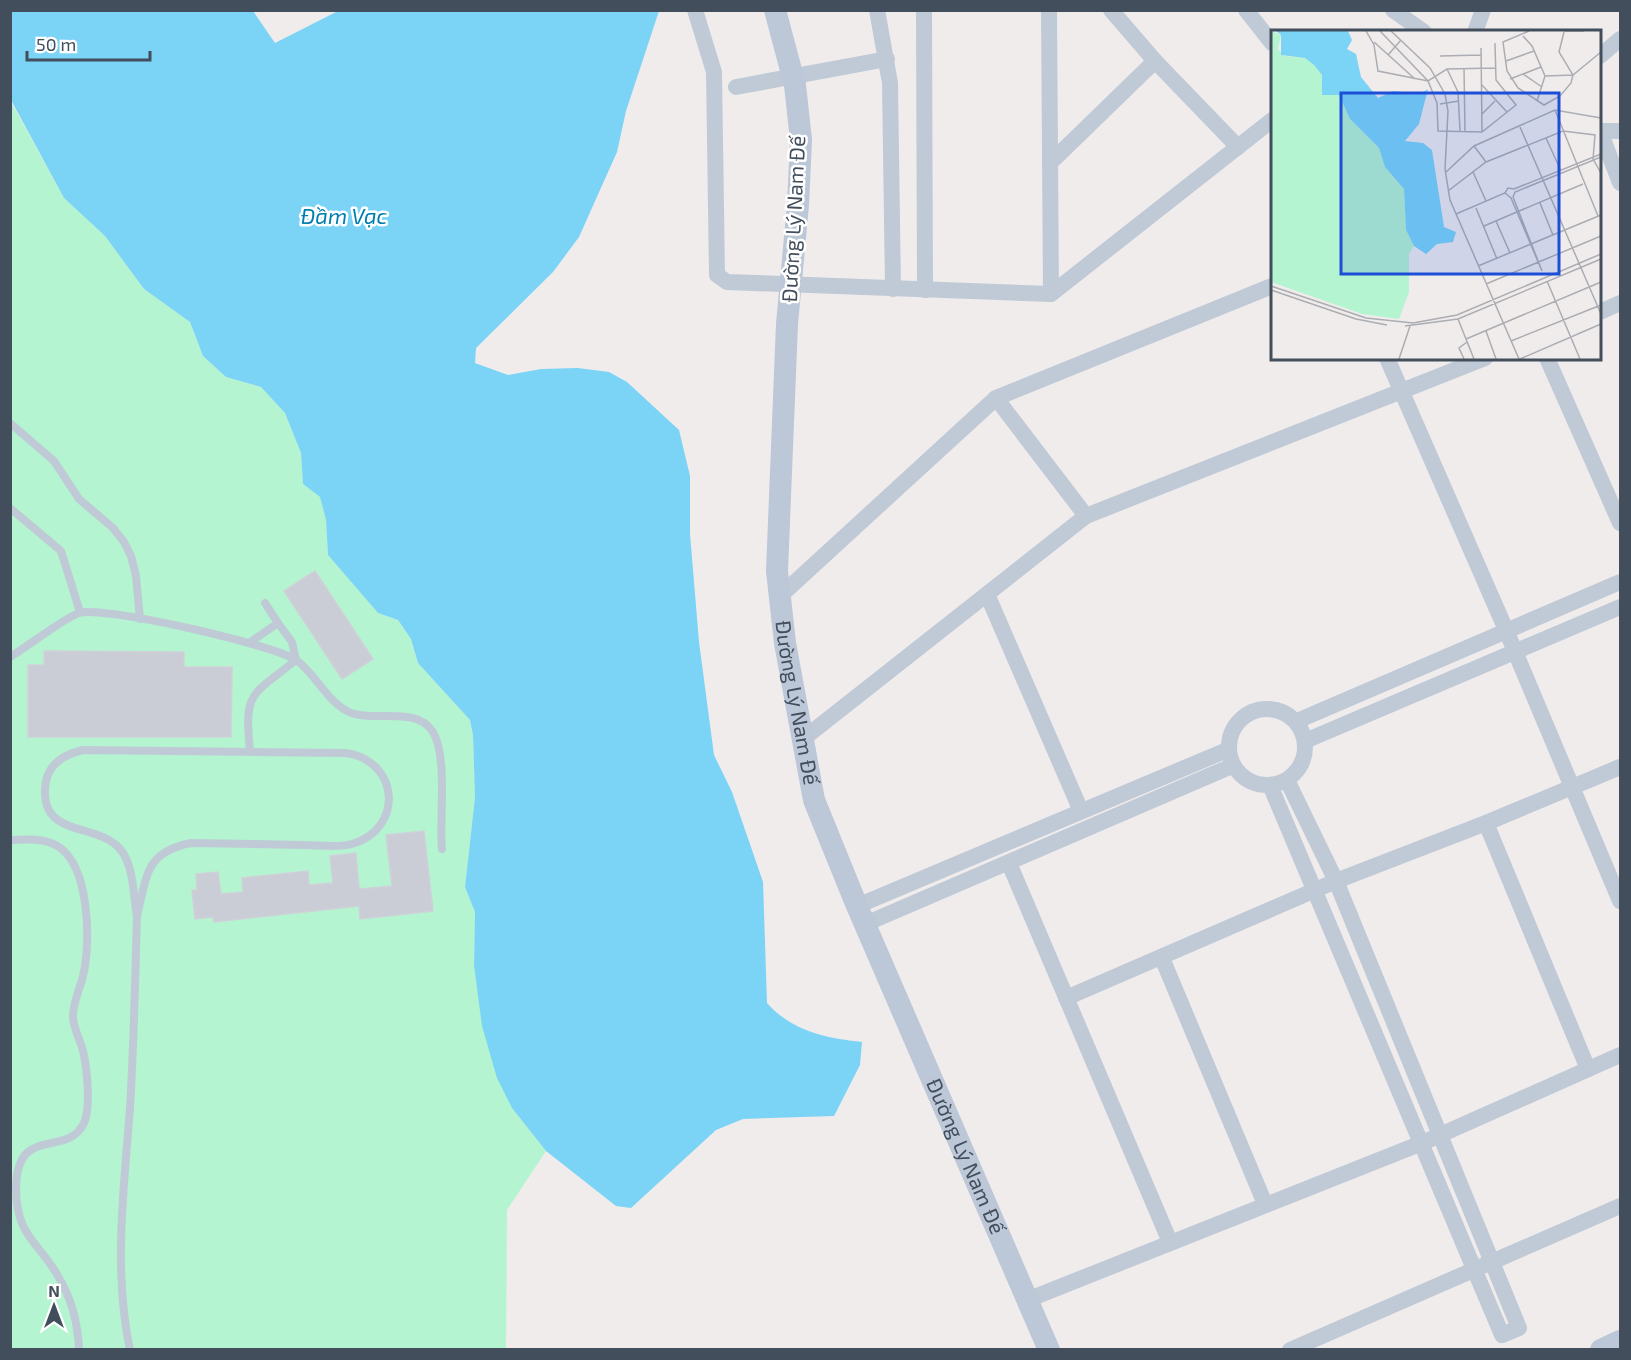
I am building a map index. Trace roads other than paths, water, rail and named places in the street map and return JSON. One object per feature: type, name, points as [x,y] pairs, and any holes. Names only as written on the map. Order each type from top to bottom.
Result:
[{"type":"street","points":[[695,10],[714,72],[717,275],[727,282],[1051,294],[1271,121]]},
{"type":"street","name":"Đường Lý Nam Đế","points":[[775,10],[793,75],[801,140],[790,286],[777,571],[785,643],[814,800],[861,915],[1049,1350]]},
{"type":"street","points":[[877,10],[890,82],[893,289]]},
{"type":"street","points":[[924,10],[925,290]]},
{"type":"street","points":[[1049,10],[1051,294]]},
{"type":"street","points":[[1111,10],[1155,62],[1238,147]]},
{"type":"street","points":[[1246,10],[1271,42]]},
{"type":"street","points":[[1393,10],[1421,30]]},
{"type":"street","points":[[1476,30],[1483,10]]},
{"type":"street","points":[[1601,54],[1620,39]]},
{"type":"street","points":[[736,87],[886,59]]},
{"type":"street","points":[[1050,163],[1155,62]]},
{"type":"street","points":[[1601,131],[1620,131]]},
{"type":"street","points":[[1601,134],[1620,183]]},
{"type":"street","points":[[780,596],[996,398],[1271,286]]},
{"type":"street","points":[[1601,311],[1620,303]]},
{"type":"street","points":[[1388,360],[1506,630],[1620,901]]},
{"type":"street","points":[[803,739],[1086,516],[1480,360]]},
{"type":"street","points":[[1548,360],[1620,523]]},
{"type":"street","points":[[996,398],[1086,516]]},
{"type":"street","points":[[1297,721],[1620,582]]},
{"type":"street","points":[[987,594],[1081,811]]},
{"type":"street","points":[[1305,741],[1350,724],[1620,607]]},
{"type":"street","points":[[1268,709],[1284,712],[1297,721],[1305,741],[1301,765],[1287,780],[1270,785],[1251,782],[1229,758],[1230,735],[1239,721],[1252,712],[1268,709]]},
{"type":"street","points":[[861,915],[1081,811],[1229,758]]},
{"type":"street","points":[[861,915],[1009,863],[1229,758]]},
{"type":"street","points":[[1066,998],[1336,881],[1486,823],[1620,766]]},
{"type":"street","points":[[1270,785],[1502,1335],[1519,1328],[1336,881],[1287,780]]},
{"type":"street","points":[[1486,823],[1588,1069]]},
{"type":"street","points":[[1009,863],[1170,1242]]},
{"type":"street","points":[[1162,958],[1264,1204]]},
{"type":"street","points":[[1027,1300],[1422,1143],[1440,1133],[1620,1055]]},
{"type":"street","points":[[1290,1350],[1620,1206]]},
{"type":"street","points":[[1601,1350],[1620,1341]]},
{"type":"lane","points":[[10,423],[54,461],[79,499],[113,528],[124,542],[134,566],[140,619]]},
{"type":"lane","points":[[10,508],[61,551],[80,612]]},
{"type":"lane","points":[[265,603],[292,642],[296,660]]},
{"type":"lane","points":[[10,657],[80,612],[140,619],[249,642],[296,660],[345,710],[356,715],[415,719],[433,732],[438,746],[441,776],[442,849]]},
{"type":"lane","points":[[249,642],[278,623]]},
{"type":"lane","points":[[250,751],[248,707],[251,696],[296,660]]},
{"type":"lane","points":[[130,1350],[123,1316],[120,1247],[134,1045],[136,916],[127,858],[118,846],[61,823],[53,814],[45,793],[51,768],[69,753],[83,750],[250,751],[363,755],[373,761],[387,784],[387,811],[382,822],[374,833],[349,845],[191,843],[172,847],[156,858],[148,874],[136,916]]},
{"type":"lane","points":[[10,840],[42,841],[60,848],[77,873],[86,899],[85,966],[73,1013],[85,1064],[86,1118],[75,1134],[37,1146],[26,1153],[17,1172],[16,1190],[25,1234],[58,1276],[74,1309],[79,1350]]},
{"type":"water","name":"Đầm Vạc","points":[[10,11],[253,11],[275,43],[338,11],[659,11],[626,111],[617,152],[579,237],[553,272],[476,348],[475,363],[508,375],[541,369],[578,368],[609,372],[627,382],[679,430],[690,476],[690,534],[699,642],[714,755],[732,792],[763,882],[767,1003],[787,1020],[810,1032],[862,1042],[860,1065],[834,1116],[743,1119],[716,1130],[631,1208],[616,1206],[546,1151],[512,1108],[497,1078],[482,1026],[474,965],[475,912],[465,887],[475,797],[473,735],[470,720],[418,663],[411,639],[398,620],[378,613],[328,555],[326,520],[320,497],[303,484],[301,453],[285,413],[261,387],[226,377],[203,356],[190,322],[144,289],[105,236],[64,198],[11,100]]}]
